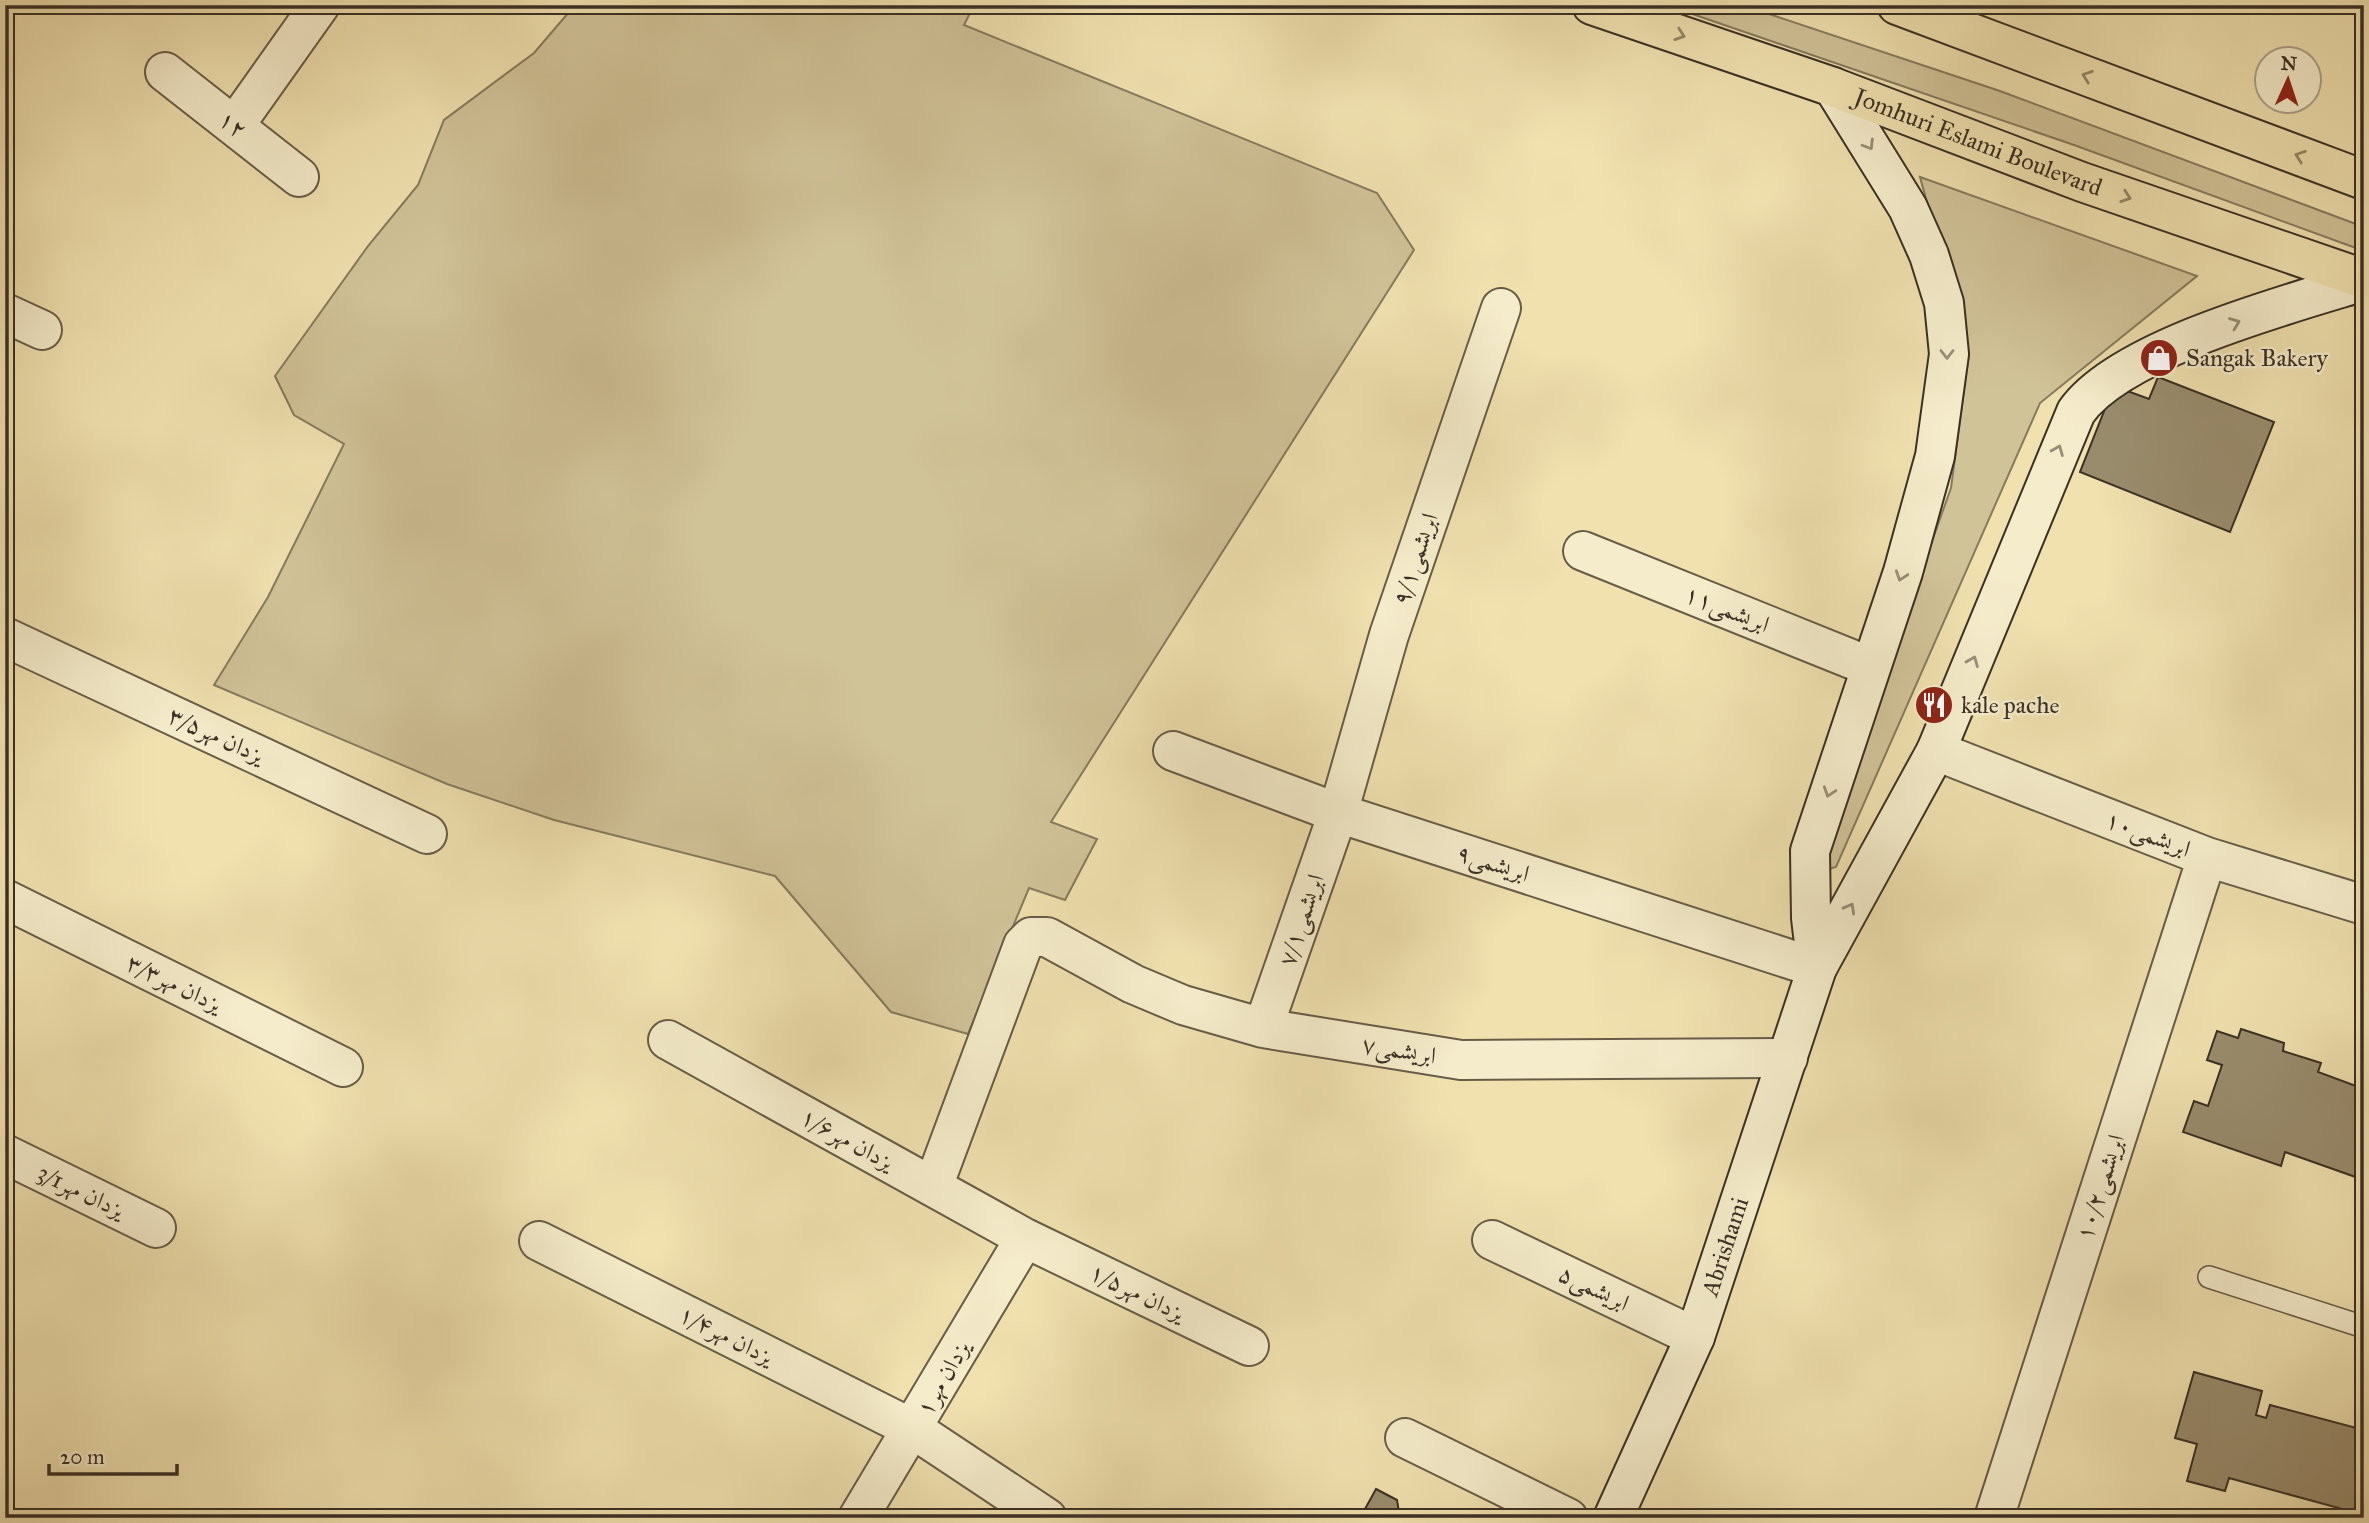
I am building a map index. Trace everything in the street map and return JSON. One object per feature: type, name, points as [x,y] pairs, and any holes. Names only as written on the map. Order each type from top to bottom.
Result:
[{"type":"main road","name":"Jomhuri Eslami Boulevard","points":[[1592,5],[1833,87],[2082,182],[2364,280]]},
{"type":"main road","points":[[1897,5],[2364,180]]},
{"type":"street","points":[[235,125],[320,5]]},
{"type":"street","name":"۱۲","points":[[164,72],[299,177]]},
{"type":"street","points":[[1817,968],[1811,918],[1810,851],[1903,572],[1935,456],[1949,354],[1944,303],[1929,255],[1908,208],[1833,87]]},
{"type":"street","points":[[1817,968],[1936,751],[2064,435],[2086,397],[2098,386],[2130,367],[2188,341],[2269,310],[2364,280]]},
{"type":"street","name":"۹/۱ابریشمی","points":[[1338,813],[1389,635],[1501,307]]},
{"type":"street","points":[[5,313],[42,330]]},
{"type":"street","name":"ابریشمی۱۱","points":[[1583,551],[1871,667]]},
{"type":"street","name":"۳/۵یزدان مهر","points":[[5,637],[427,834]]},
{"type":"street","name":"ابریشمی۹","points":[[1173,751],[1338,813],[1817,968]]},
{"type":"street","name":"ابریشمی۱۰","points":[[1936,751],[2207,857],[2364,905]]},
{"type":"street","name":"ابریشمی۷/۱","points":[[1264,1028],[1338,813]]},
{"type":"street","name":"۱۰/۲ابریشمی","points":[[1994,1518],[2207,857]]},
{"type":"street","name":"۳/۳یزدان مهر","points":[[5,899],[343,1067]]},
{"type":"street","name":"ابریشمی۷","points":[[933,1186],[1023,945],[1031,937],[1047,937],[1133,984],[1183,1005],[1264,1028],[1461,1060],[1788,1058]]},
{"type":"street","name":"Abrishami","points":[[1613,1518],[1695,1337],[1817,968]]},
{"type":"street","name":"۱/۶یزدان مهر","points":[[668,1040],[1025,1238]]},
{"type":"street","name":"3/1یزدان مهر","points":[[5,1154],[156,1228]]},
{"type":"street","name":"۱/۵یزدان مهر","points":[[1025,1238],[1249,1346]]},
{"type":"street","name":"یزدان مهر۱","points":[[858,1518],[1025,1238]]},
{"type":"street","name":"ابریشمی۵","points":[[1492,1240],[1695,1337]]},
{"type":"street","name":"۱/۴یزدان مهر","points":[[539,1241],[913,1429],[1047,1518]]},
{"type":"street","points":[[1405,1438],[1568,1518]]},
{"type":"lane","points":[[2208,1277],[2364,1327]]},
{"type":"shaded area","points":[[575,5],[974,5],[964,25],[1377,193],[1414,250],[1051,822],[1097,839],[1065,900],[1029,888],[968,1034],[891,1012],[775,876],[554,820],[447,784],[214,685],[268,597],[344,444],[294,415],[275,376],[368,246],[418,185],[444,120],[534,53]]},
{"type":"shaded area","points":[[1666,5],[1742,5],[2000,91],[2364,227],[2364,251],[2074,145]]},
{"type":"shaded area","points":[[1920,177],[2197,276],[2040,403],[1836,867],[1819,872],[1886,670],[1951,488],[1969,353]]},
{"type":"building","points":[[2158,377],[2274,422],[2230,532],[2080,472],[2114,386],[2149,399]]},
{"type":"building","points":[[2241,1029],[2284,1043],[2283,1051],[2321,1063],[2318,1072],[2364,1089],[2364,1180],[2285,1152],[2281,1166],[2183,1132],[2194,1101],[2208,1106],[2222,1065],[2207,1060],[2217,1031],[2238,1038]]},
{"type":"building","points":[[2194,1372],[2262,1391],[2256,1415],[2266,1418],[2270,1405],[2364,1430],[2364,1515],[2229,1478],[2225,1491],[2187,1481],[2197,1444],[2175,1438]]},
{"type":"building","points":[[1376,1489],[1397,1500],[1400,1518],[1360,1518]]},
{"type":"place","name":"Sangak Bakery","points":[[2159,358]]},
{"type":"place","name":"kale pache","points":[[1934,705]]}]
